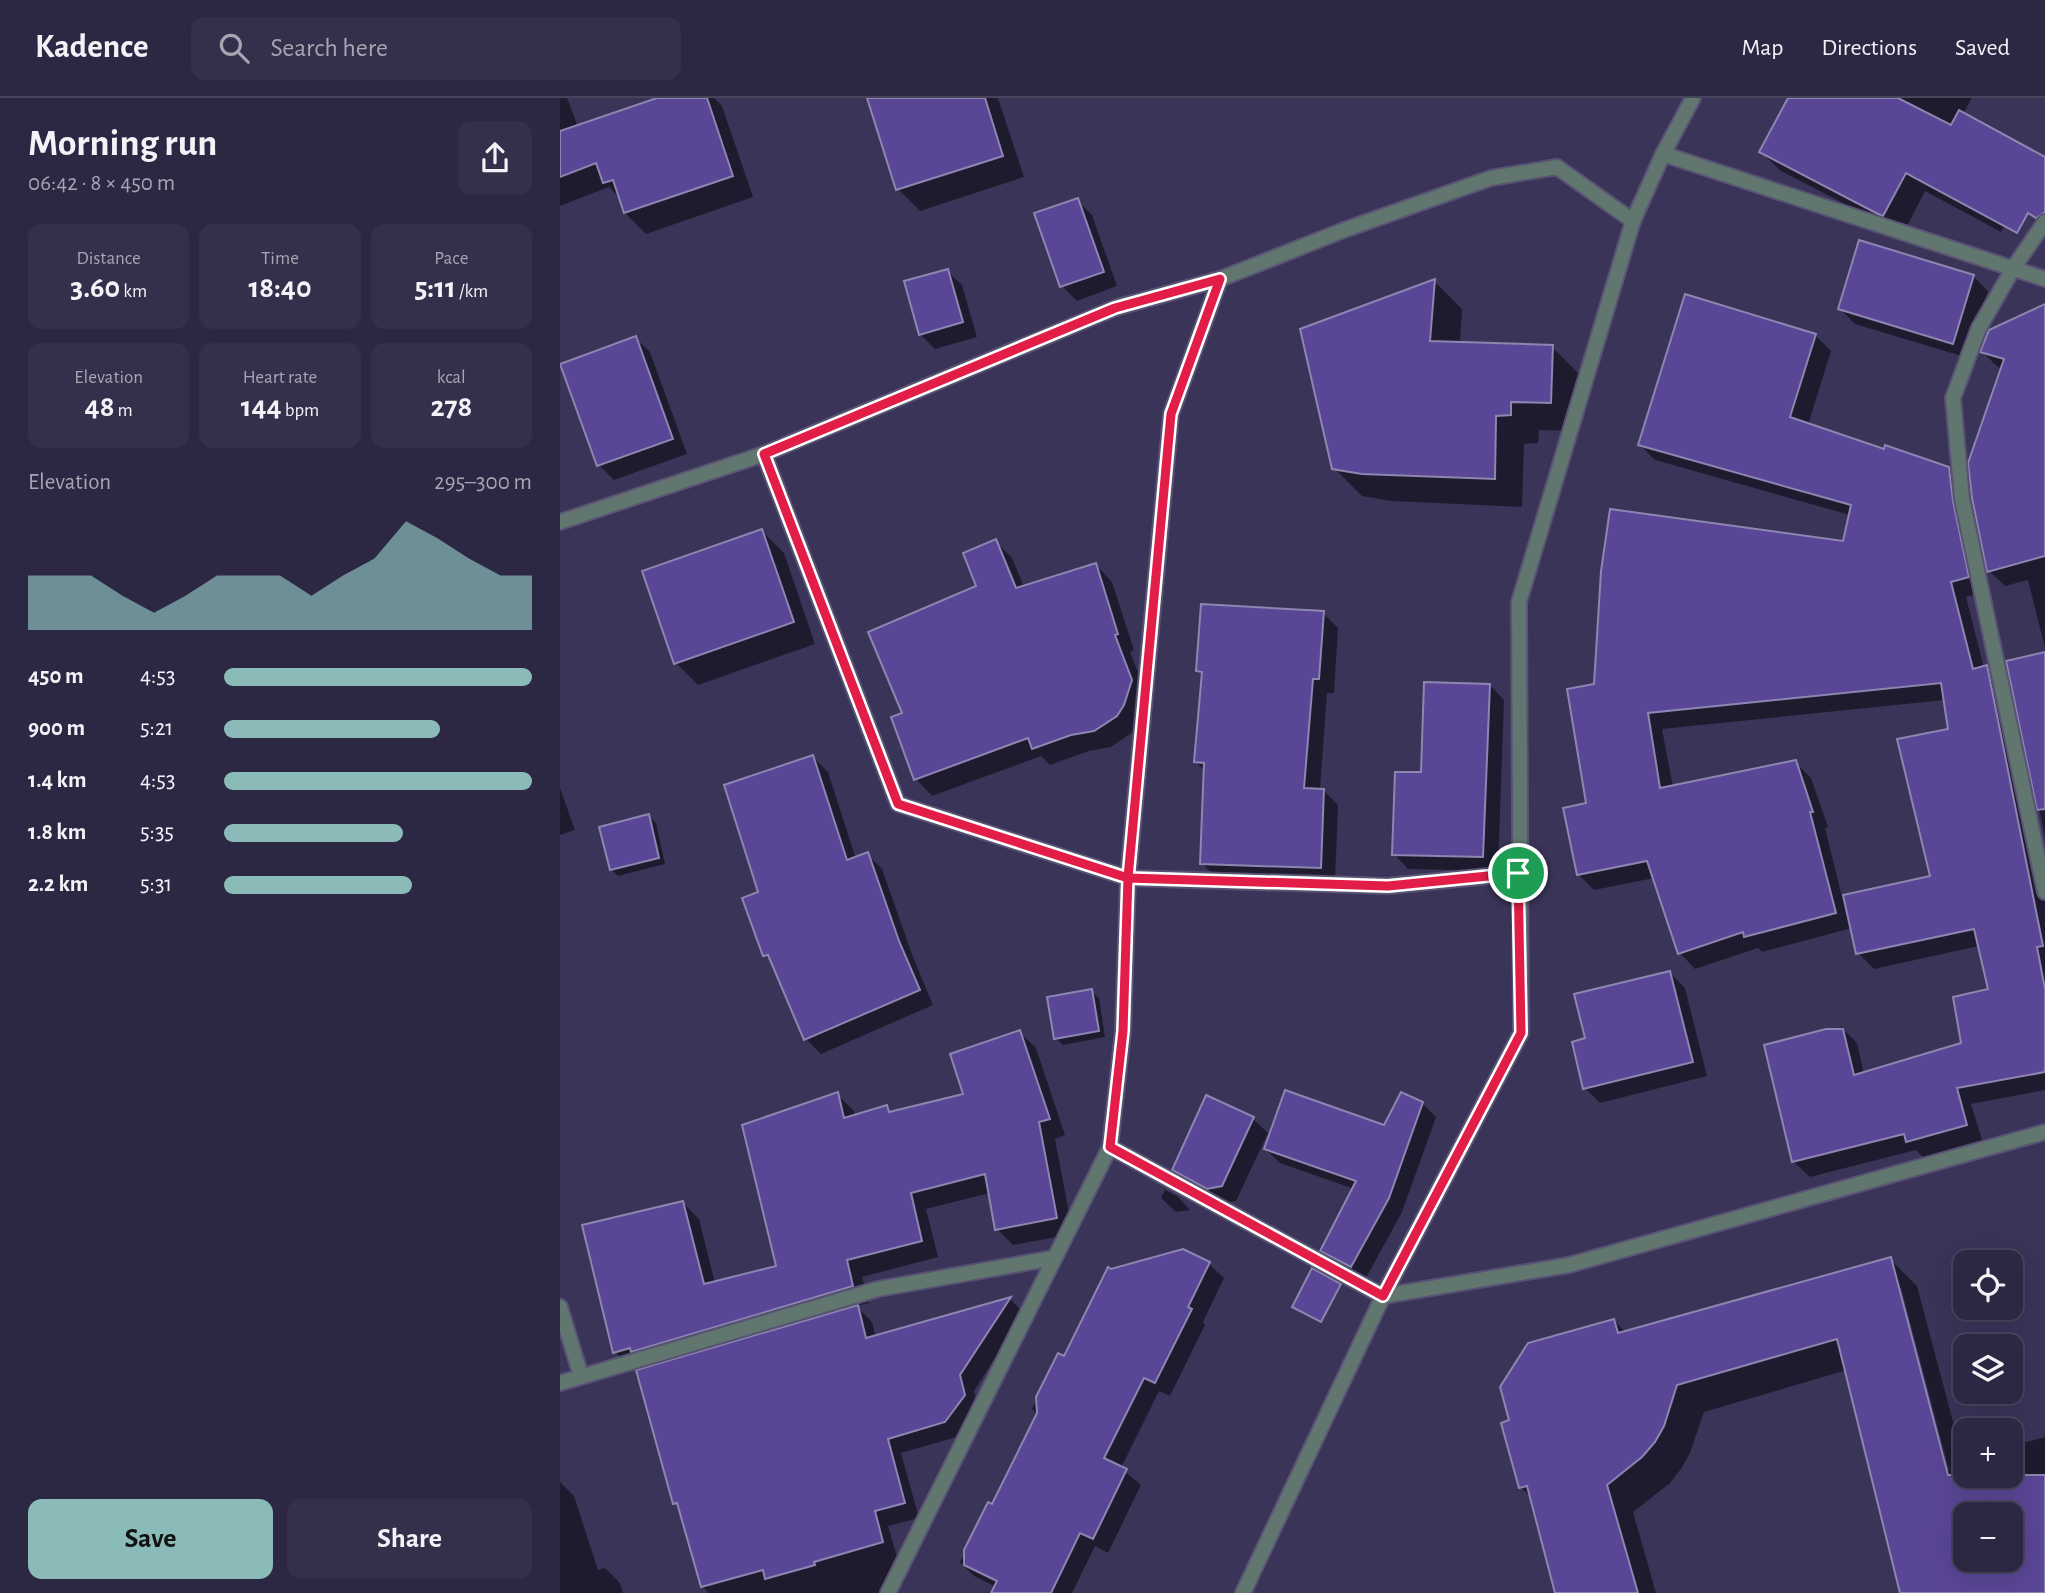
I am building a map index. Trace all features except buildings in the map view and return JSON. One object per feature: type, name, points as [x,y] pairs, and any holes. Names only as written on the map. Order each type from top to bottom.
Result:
[{"type":"street","points":[[1243,1593],[1383,1296],[1521,1033],[1518,873],[1519,602],[1633,221],[1693,98]]},
{"type":"street","points":[[1663,155],[2045,279]]},
{"type":"street","points":[[560,522],[764,454],[1115,308],[1220,279],[1344,230],[1491,178],[1557,167],[1633,221]]},
{"type":"street","points":[[2045,222],[2014,267],[1979,328],[1953,398],[1962,499],[2045,892]]},
{"type":"street","points":[[888,1593],[1110,1147],[1123,1031],[1128,878],[1171,414],[1220,279]]},
{"type":"street","points":[[764,454],[898,804],[1128,878],[1388,886],[1518,873]]},
{"type":"street","points":[[1110,1147],[1383,1296],[1569,1265],[2045,1132]]},
{"type":"street","points":[[560,1383],[878,1289],[1054,1258]]},
{"type":"street","points":[[560,1307],[581,1377]]},
{"type":"route","points":[[1518,873],[1388,886],[1128,878],[898,804],[764,454],[1115,308],[1220,279],[1171,414],[1128,878],[1123,1031],[1110,1147],[1383,1296],[1521,1033],[1518,873]]}]
